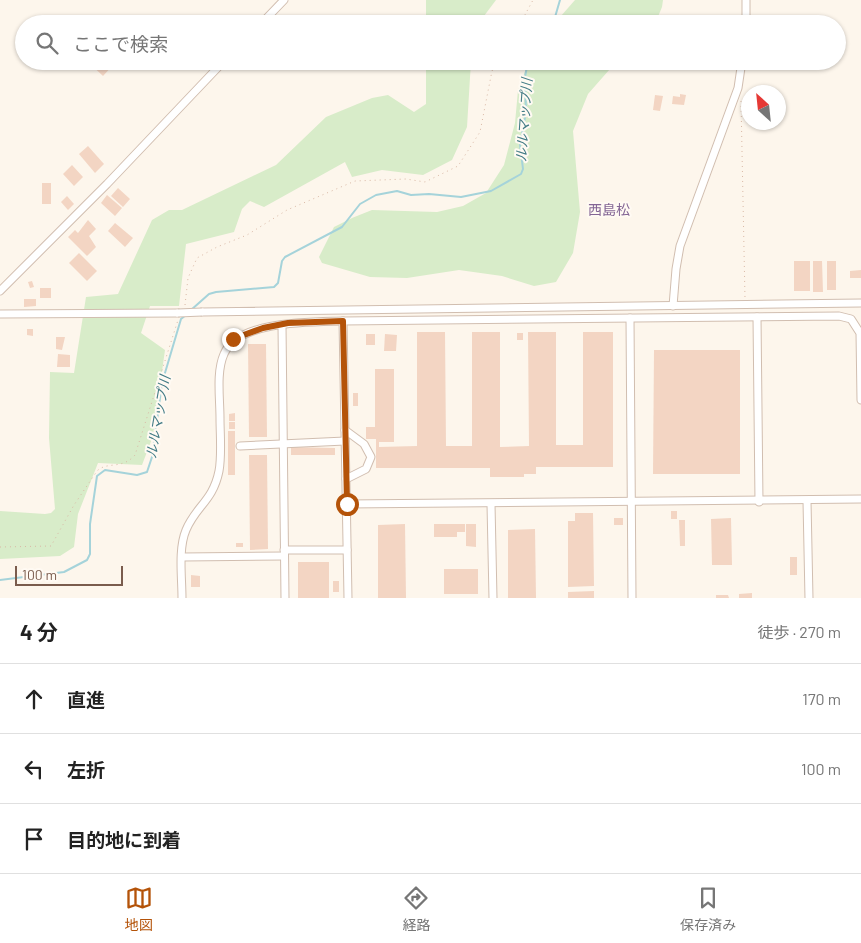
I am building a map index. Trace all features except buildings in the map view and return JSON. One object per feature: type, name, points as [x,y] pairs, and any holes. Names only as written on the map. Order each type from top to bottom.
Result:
[{"type":"street","points":[[270,15],[284,0]]},
{"type":"street","points":[[746,0],[746,15]]},
{"type":"street","points":[[0,291],[107,184],[215,70]]},
{"type":"street","points":[[674,306],[676,269],[680,246],[735,95],[740,70]]},
{"type":"street","points":[[0,314],[180,314],[202,312],[861,303]]},
{"type":"street","points":[[182,598],[182,557],[185,532],[190,520],[214,490],[220,469],[220,375],[224,354],[233,339],[263,328],[282,324],[343,321],[839,316],[851,319],[860,333],[861,400]]},
{"type":"street","points":[[758,317],[759,502]]},
{"type":"street","points":[[630,318],[632,598]]},
{"type":"street","points":[[343,321],[348,598]]},
{"type":"street","points":[[282,324],[285,598]]},
{"type":"street","points":[[345,430],[364,444],[371,457],[366,469],[346,479]]},
{"type":"street","points":[[240,446],[345,441]]},
{"type":"street","points":[[347,504],[759,502],[861,499]]},
{"type":"street","points":[[807,501],[808,598]]},
{"type":"street","points":[[491,504],[493,598]]},
{"type":"street","points":[[182,557],[347,550]]},
{"type":"path","points":[[525,15],[533,0]]},
{"type":"path","points":[[0,547],[51,546],[74,505],[97,471],[101,467],[121,465],[135,455],[180,314],[186,302],[188,278],[197,258],[247,235],[287,210],[355,181],[406,179],[425,182],[458,166],[480,132],[493,70]]},
{"type":"path","points":[[735,95],[743,102],[745,304]]},
{"type":"green space","points":[[426,0],[496,0],[485,15],[426,15]]},
{"type":"green space","points":[[575,0],[663,0],[659,15],[562,15]]},
{"type":"green space","points":[[426,70],[470,70],[467,127],[452,160],[423,175],[382,170],[352,177],[345,162],[264,207],[250,201],[242,209],[234,232],[186,244],[179,306],[150,306],[141,333],[165,350],[153,436],[142,465],[98,463],[78,514],[74,547],[60,556],[0,559],[0,511],[45,514],[51,513],[55,509],[49,438],[50,372],[74,373],[86,297],[118,294],[152,220],[169,210],[182,210],[276,165],[326,117],[372,98],[388,95],[414,112],[426,104]]},
{"type":"green space","points":[[526,70],[609,70],[588,94],[573,131],[580,212],[573,253],[556,282],[534,286],[502,276],[459,270],[407,278],[370,277],[322,263],[319,257],[334,227],[352,218],[372,210],[437,212],[463,206],[486,193],[504,165],[515,123],[518,90]]},
{"type":"waterway","name":"ルルマップ川","points":[[556,15],[560,0]]},
{"type":"waterway","name":"ルルマップ川","points":[[191,310],[209,294],[216,292],[274,287],[278,283],[282,261],[285,257],[342,227],[360,204],[376,195],[397,191],[411,195],[429,194],[461,197],[491,191],[521,174],[523,169],[520,145],[526,112],[526,70]]},
{"type":"waterway","name":"ルルマップ川","points":[[0,580],[64,572],[87,560],[90,554],[90,524],[97,476],[105,470],[137,475],[147,472],[152,457],[162,383],[181,319],[186,315]]},
{"type":"district","name":"西島松","points":[[609,210]]},
{"type":"route","points":[[233,339],[263,328],[288,323],[343,321],[347,504]]}]
